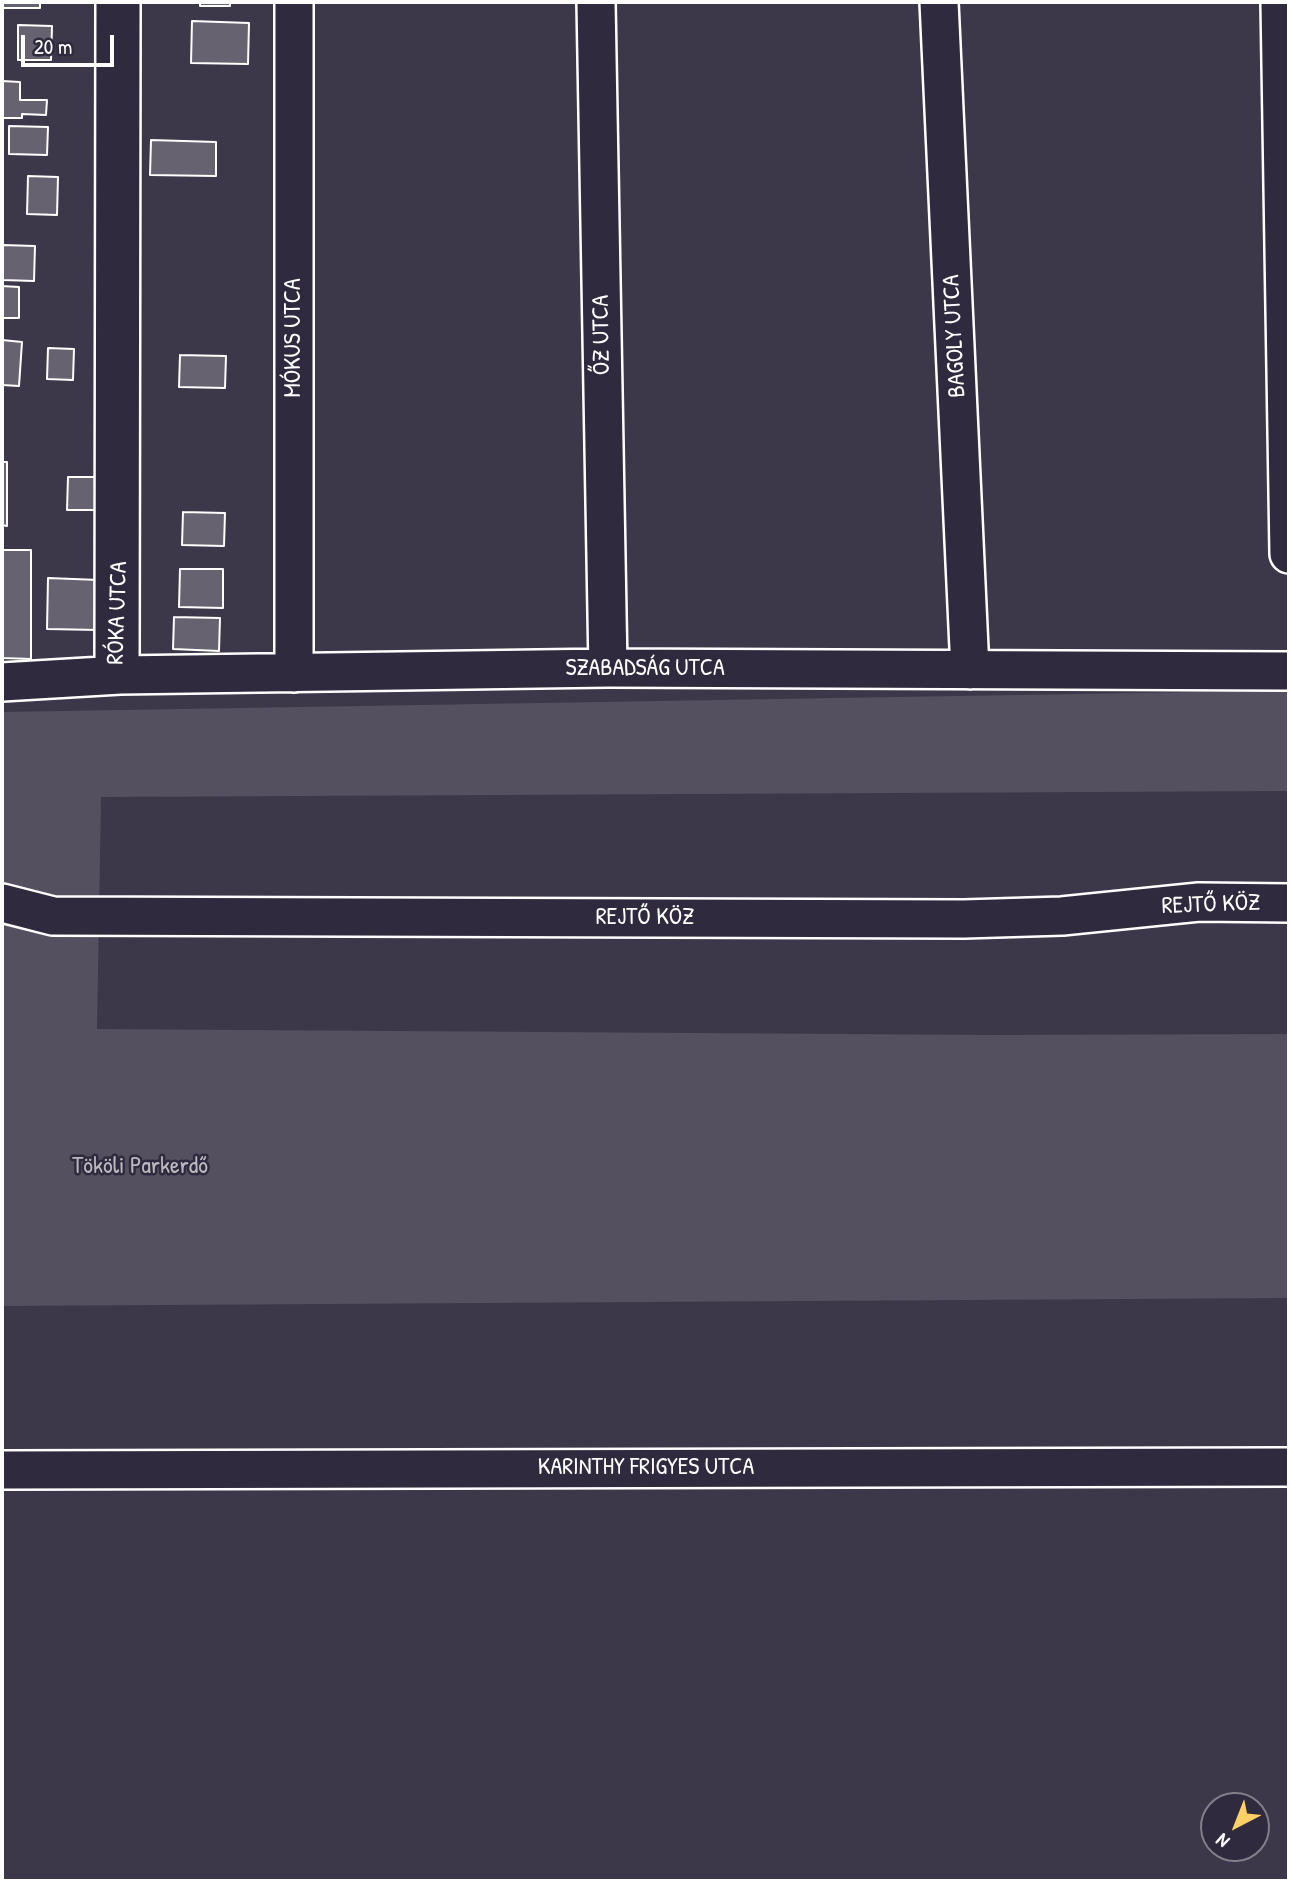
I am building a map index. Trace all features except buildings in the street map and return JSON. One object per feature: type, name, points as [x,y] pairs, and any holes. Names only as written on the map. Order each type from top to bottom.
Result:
[{"type":"street","name":"RÓKA UTCA","points":[[114,2],[114,674],[120,674],[121,2]]},
{"type":"street","name":"MÓKUS UTCA","points":[[294,2],[294,673]]},
{"type":"street","name":"ŐZ UTCA","points":[[596,2],[608,668]]},
{"type":"street","name":"BAGOLY UTCA","points":[[939,2],[970,670]]},
{"type":"street","points":[[1280,2],[1289,554]]},
{"type":"street","name":"SZABADSÁG UTCA","points":[[2,682],[120,674],[608,668],[1289,671]]},
{"type":"street","name":"REJTŐ KÖZ","points":[[2,903],[53,916],[964,919],[1062,916],[1199,902],[1289,903]]},
{"type":"street","name":"KARINTHY FRIGYES UTCA","points":[[2,1470],[1289,1467]]},
{"type":"green space","name":"Tököli Parkerdő","points":[[1289,691],[1289,791],[101,797],[97,1029],[992,1035],[1289,1034],[1289,1298],[2,1306],[2,712]]}]
